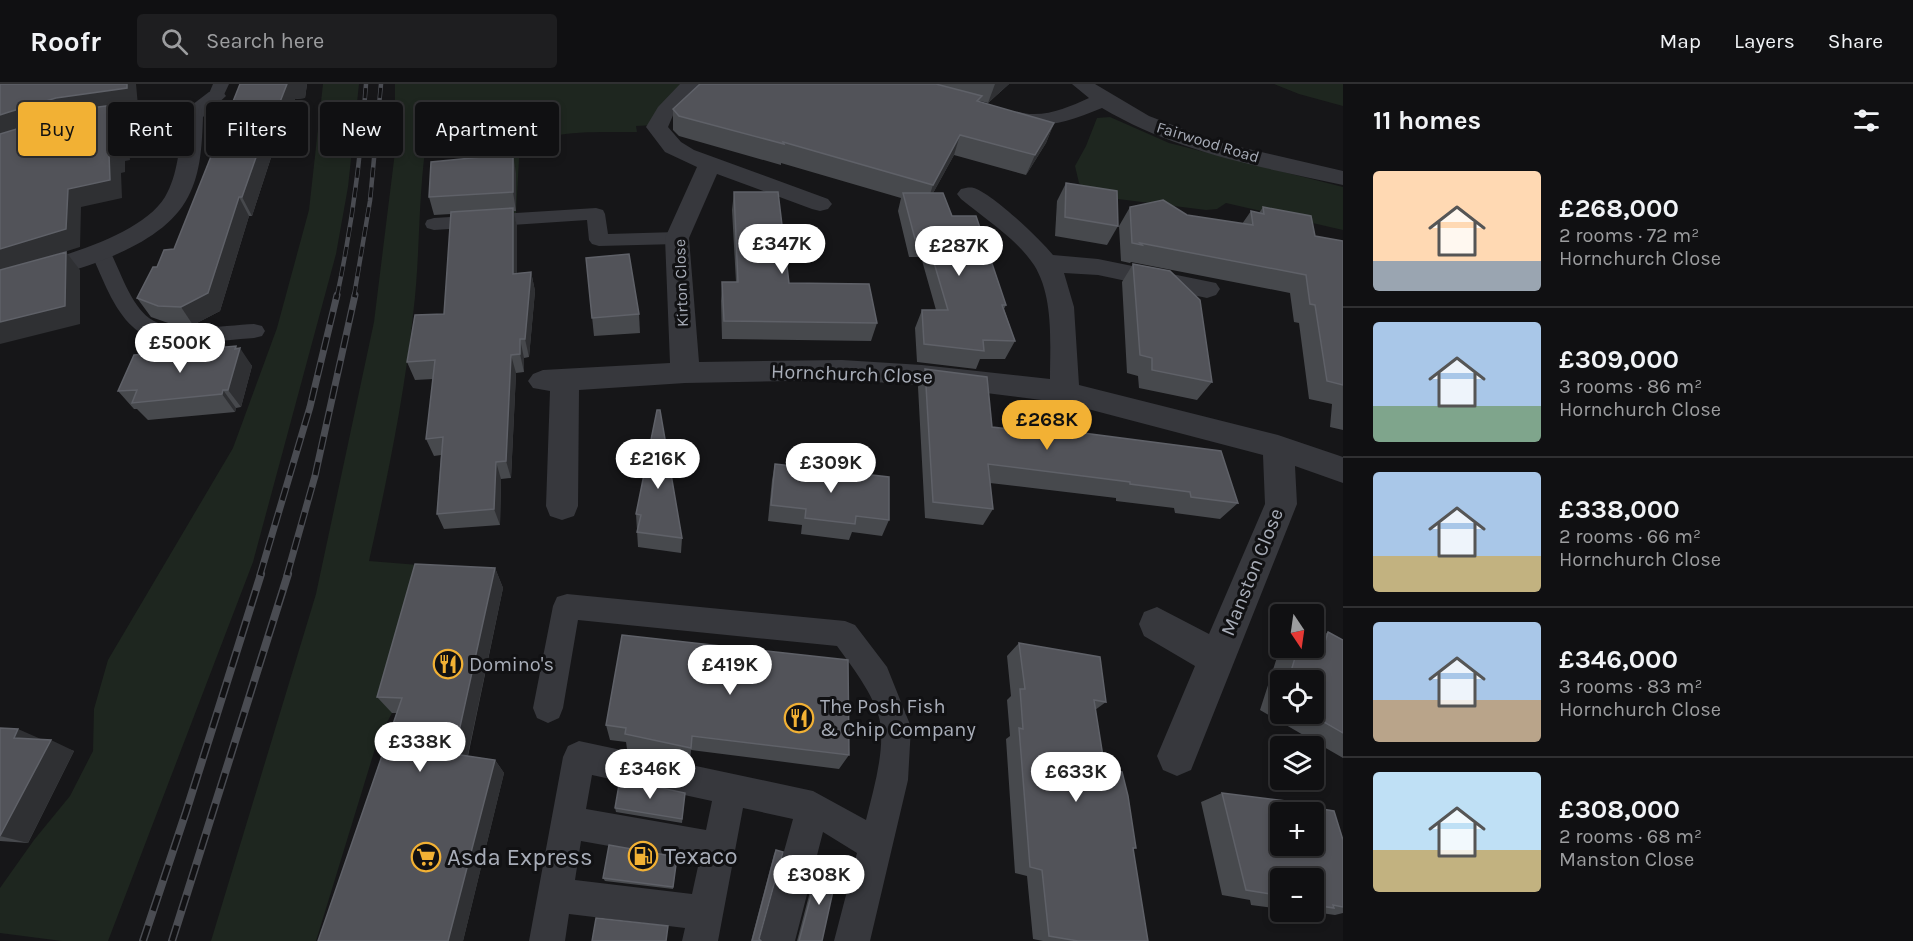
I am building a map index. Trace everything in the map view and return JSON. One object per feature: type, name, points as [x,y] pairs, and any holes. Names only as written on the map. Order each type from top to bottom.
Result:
[{"type":"street","points":[[692,84],[665,111],[657,127],[665,143],[686,155],[820,204]]},
{"type":"street","name":"Fairwood Road","points":[[1082,84],[1103,100],[1155,127],[1186,139],[1236,154],[1343,178]]},
{"type":"street","points":[[194,114],[218,90]]},
{"type":"street","points":[[988,112],[1020,121],[1049,121],[1103,100]]},
{"type":"street","points":[[0,282],[81,260],[158,219],[175,200],[185,172],[187,156]]},
{"type":"street","name":"Kirton Close","points":[[686,373],[677,238],[710,164]]},
{"type":"street","points":[[969,194],[1024,238],[1046,263],[1062,313],[1065,392]]},
{"type":"street","points":[[1046,263],[1098,267],[1207,289]]},
{"type":"street","name":"Hornchurch Close","points":[[562,506],[554,381],[686,373],[842,370],[922,375],[1065,392],[1278,447],[1343,470]]},
{"type":"street","name":"Manston Close","points":[[1177,756],[1281,504],[1278,447]]},
{"type":"street","name":"Manston Close","points":[[1157,624],[1217,659]]},
{"type":"lane","points":[[434,224],[596,214],[599,240],[677,238]]},
{"type":"lane","points":[[100,251],[126,303],[142,325],[174,335],[254,331]]},
{"type":"lane","points":[[548,708],[567,606],[845,634],[877,677],[896,727],[892,780],[852,941]]},
{"type":"lane","points":[[547,941],[579,757],[813,807],[875,845]]},
{"type":"lane","points":[[555,895],[703,927],[731,789]]},
{"type":"lane","points":[[777,941],[813,807]]},
{"type":"lane","points":[[567,822],[719,849]]},
{"type":"shaded area","points":[[323,84],[359,84],[357,102],[321,102]]},
{"type":"shaded area","points":[[395,84],[691,84],[657,125],[636,126],[637,132],[589,132],[559,135],[559,102],[415,102],[415,156],[425,156],[415,294],[405,377],[369,561],[431,566],[392,713],[378,739],[316,941],[211,941],[316,594],[374,322],[395,156],[403,156],[403,102],[395,102]]},
{"type":"shaded area","points":[[1274,84],[1343,84],[1343,106],[1299,94]]},
{"type":"shaded area","points":[[320,111],[320,156],[351,156],[336,254],[253,562],[108,941],[62,941],[0,933],[0,888],[34,840],[70,796],[93,751],[94,709],[108,660],[233,448],[277,328],[309,210]]},
{"type":"shaded area","points":[[1110,117],[1169,143],[1343,187],[1343,230],[1226,203],[1217,209],[1206,210],[1094,196],[1079,183],[1075,166],[1097,118]]},
{"type":"shaded area","points":[[468,156],[521,156],[516,213],[491,215],[469,203]]},
{"type":"building","points":[[0,84],[127,84],[127,88],[43,102],[18,102],[18,110],[0,115]]},
{"type":"building","points":[[240,84],[287,84],[280,102],[233,102]]},
{"type":"building","points":[[700,84],[936,84],[982,96],[977,101],[1054,123],[1035,155],[960,135],[933,185],[783,142],[784,144],[679,116],[673,109]]},
{"type":"building","points":[[108,106],[110,180],[68,189],[66,229],[0,249],[0,134],[18,129],[18,156],[96,156],[96,107]]},
{"type":"building","points":[[211,156],[256,156],[242,197],[239,197],[208,293],[181,307],[158,306],[137,298],[153,267],[157,267],[164,250],[174,249]]},
{"type":"building","points":[[513,156],[513,192],[429,197],[431,162]]},
{"type":"building","points":[[1066,183],[1117,191],[1118,226],[1065,217]]},
{"type":"building","points":[[734,192],[778,192],[789,283],[869,284],[877,323],[724,321],[722,282],[738,282]]},
{"type":"building","points":[[903,193],[943,193],[952,216],[976,216],[1006,305],[1002,305],[1015,341],[983,340],[984,351],[924,344],[922,310],[948,310],[927,239],[915,239]]},
{"type":"building","points":[[1163,200],[1187,215],[1253,225],[1251,211],[1264,214],[1263,207],[1311,216],[1315,236],[1343,241],[1343,385],[1327,381],[1315,305],[1310,304],[1306,275],[1132,243],[1130,207]]},
{"type":"building","points":[[513,208],[513,274],[531,272],[525,339],[520,339],[520,354],[511,355],[506,461],[496,462],[494,509],[437,514],[443,437],[426,439],[435,360],[407,362],[415,315],[444,314],[451,212]]},
{"type":"building","points":[[66,252],[65,306],[0,322],[0,270]]},
{"type":"building","points":[[629,254],[639,314],[592,318],[586,258]]},
{"type":"building","points":[[1133,264],[1170,271],[1200,300],[1212,382],[1152,370],[1152,358],[1140,355]]},
{"type":"building","points":[[236,346],[235,349],[240,348],[228,390],[223,390],[222,394],[132,403],[137,390],[118,391],[134,355]]},
{"type":"building","points":[[925,369],[987,377],[992,427],[1068,436],[1067,431],[1221,451],[1238,503],[1191,497],[1190,492],[1130,484],[1130,482],[988,464],[993,509],[933,502]]},
{"type":"building","points":[[657,410],[660,410],[682,538],[637,532],[641,515],[636,514]]},
{"type":"building","points":[[775,464],[889,477],[889,520],[856,516],[855,524],[805,518],[806,509],[771,505]]},
{"type":"building","points":[[415,564],[495,568],[454,754],[495,760],[448,941],[318,941],[402,698],[377,697]]},
{"type":"building","points":[[1328,632],[1343,640],[1343,733],[1324,722],[1324,670],[1291,670],[1295,658],[1324,658],[1324,646]]},
{"type":"building","points":[[622,635],[848,660],[849,755],[692,736],[691,748],[625,734],[626,728],[606,725]]},
{"type":"building","points":[[1019,643],[1100,657],[1106,702],[1094,700],[1105,769],[1122,772],[1128,796],[1136,848],[1133,848],[1148,941],[1078,941],[1049,936],[1042,870],[1030,867],[1019,728],[1023,729],[1020,689],[1025,689]]},
{"type":"building","points":[[0,728],[18,729],[14,738],[51,740],[0,836]]},
{"type":"building","points":[[620,779],[685,793],[682,819],[615,808]]},
{"type":"building","points":[[1222,793],[1294,802],[1270,802],[1270,856],[1324,856],[1324,809],[1334,811],[1343,840],[1343,907],[1324,906],[1324,868],[1270,868],[1270,894],[1246,890]]},
{"type":"building","points":[[609,845],[677,857],[673,887],[603,878]]},
{"type":"building","points":[[776,850],[783,852],[759,939],[761,941],[752,941]]},
{"type":"building","points":[[819,866],[837,873],[822,941],[799,941]]},
{"type":"building","points":[[596,918],[668,926],[666,941],[592,941]]},
{"type":"railway","points":[[337,296],[355,191],[366,84]]},
{"type":"railway","points":[[354,296],[370,201],[381,84]]},
{"type":"railway","points":[[260,575],[310,407],[337,295]]},
{"type":"railway","points":[[287,575],[315,476],[355,295]]},
{"type":"railway","points":[[143,941],[261,574]]},
{"type":"railway","points":[[172,941],[288,574]]},
{"type":"place","name":"Domino's","points":[[448,664]]},
{"type":"place","name":"The Posh Fish & Chip Company","points":[[799,718]]},
{"type":"place","name":"Texaco","points":[[643,856]]},
{"type":"place","name":"Asda Express","points":[[426,857]]}]
